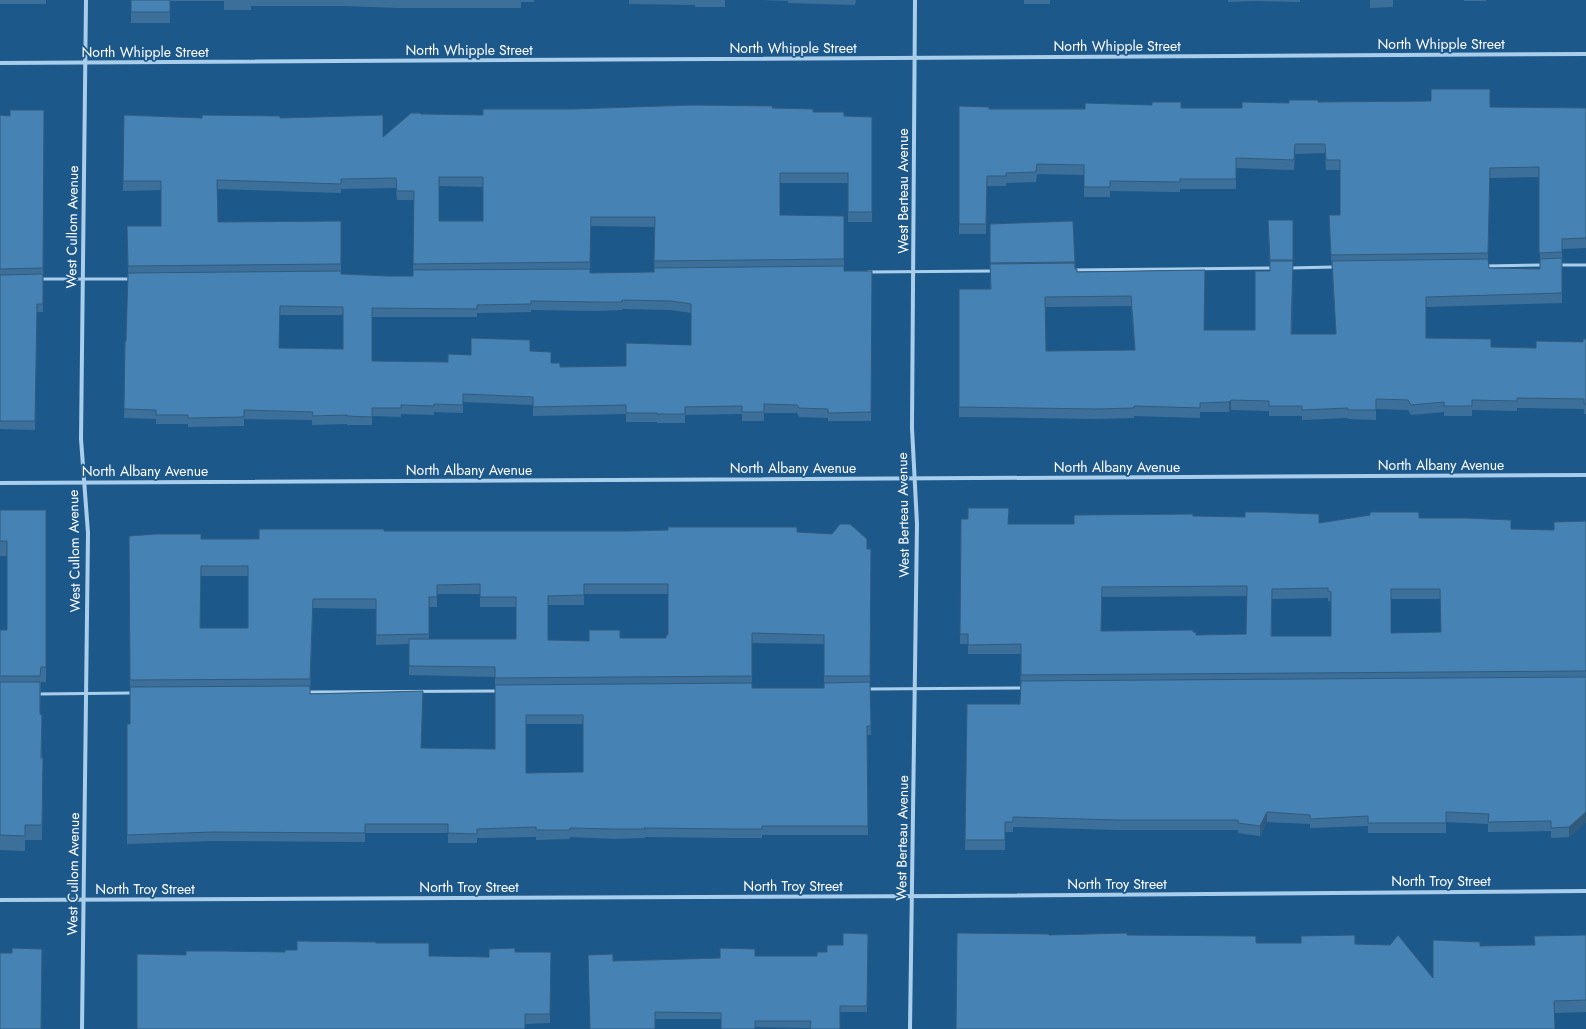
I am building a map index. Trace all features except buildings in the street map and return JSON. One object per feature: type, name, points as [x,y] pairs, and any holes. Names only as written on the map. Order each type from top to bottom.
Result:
[{"type":"street","name":"West Cullom Avenue","points":[[82,1029],[88,533],[81,439],[86,0]]},
{"type":"street","name":"West Berteau Avenue","points":[[910,1029],[917,524],[912,428],[915,0]]},
{"type":"street","name":"North Whipple Street","points":[[0,64],[1586,54]]},
{"type":"street","name":"North Albany Avenue","points":[[0,483],[1586,475]]},
{"type":"street","name":"North Troy Street","points":[[0,900],[1586,891]]},
{"type":"lane","points":[[1483,266],[1546,265]]},
{"type":"lane","points":[[1554,265],[1586,265]]},
{"type":"lane","points":[[1284,268],[1339,267]]},
{"type":"lane","points":[[1069,270],[1276,268]]},
{"type":"lane","points":[[861,272],[998,270]]},
{"type":"lane","points":[[37,280],[139,279]]},
{"type":"lane","points":[[860,689],[1031,688]]},
{"type":"lane","points":[[302,692],[501,691]]},
{"type":"lane","points":[[31,694],[135,694]]}]
